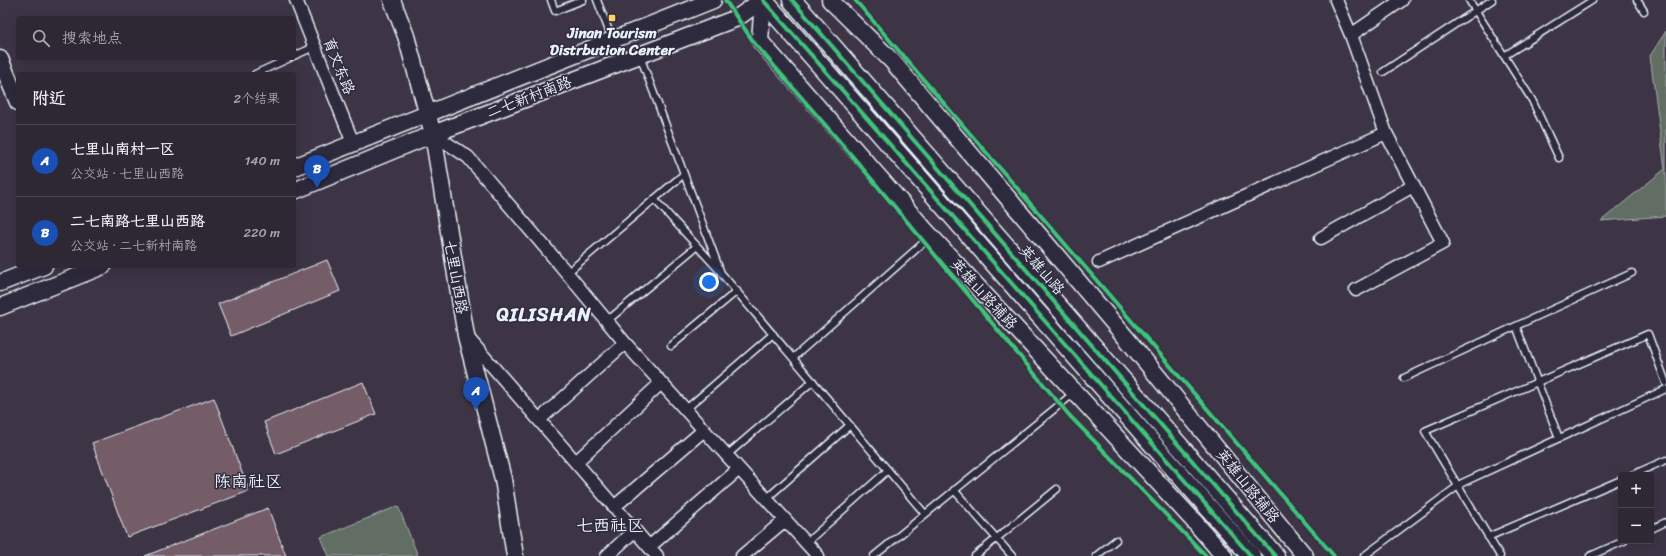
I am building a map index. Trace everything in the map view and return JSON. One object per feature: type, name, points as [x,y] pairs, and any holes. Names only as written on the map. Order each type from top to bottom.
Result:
[{"type":"main road","name":"英雄山路","points":[[763,0],[1251,556]]},
{"type":"main road","name":"英雄山路","points":[[792,0],[1275,556]]},
{"type":"street","name":"育文东路","points":[[296,0],[353,143]]},
{"type":"street","name":"七里山西路","points":[[392,0],[406,36],[433,134],[466,336],[503,479],[515,556]]},
{"type":"street","name":"二七新村南路","points":[[296,166],[713,0]]},
{"type":"street","name":"二七新村南路","points":[[296,190],[433,134],[737,18],[763,0]]},
{"type":"street","name":"英雄山路辅路","points":[[763,0],[760,41],[931,236],[1192,519],[1224,556]]},
{"type":"street","name":"英雄山路辅路","points":[[830,0],[892,61],[1127,339],[1305,556]]},
{"type":"street","points":[[1336,0],[1351,35],[1386,133],[1443,243],[1356,290]]},
{"type":"street","points":[[1351,35],[1402,0]]},
{"type":"street","points":[[0,59],[16,97]]},
{"type":"street","points":[[1099,262],[1386,133]]},
{"type":"street","points":[[433,134],[468,157],[625,343],[818,556]]},
{"type":"street","points":[[1321,238],[1413,186]]},
{"type":"street","points":[[0,283],[39,268]]},
{"type":"street","points":[[0,307],[93,268]]},
{"type":"street","points":[[466,336],[653,552],[739,469]]},
{"type":"street","points":[[539,420],[625,343]]},
{"type":"street","points":[[576,462],[661,383]]},
{"type":"street","points":[[614,507],[704,430]]},
{"type":"street","points":[[742,556],[785,520]]},
{"type":"street","points":[[607,556],[634,530]]},
{"type":"lane","points":[[551,0],[555,12],[583,0]]},
{"type":"lane","points":[[596,0],[621,62]]},
{"type":"lane","points":[[1469,0],[1532,100],[1559,158]]},
{"type":"lane","points":[[1383,72],[1492,0]]},
{"type":"lane","points":[[1504,56],[1593,0]]},
{"type":"lane","points":[[1637,0],[1644,11]]},
{"type":"lane","points":[[296,55],[314,47]]},
{"type":"lane","points":[[640,55],[721,272]]},
{"type":"lane","points":[[259,72],[286,60]]},
{"type":"lane","points":[[567,273],[684,174]]},
{"type":"lane","points":[[654,199],[721,272],[925,514]]},
{"type":"lane","points":[[793,358],[931,236]]},
{"type":"lane","points":[[607,321],[697,246]]},
{"type":"lane","points":[[1404,378],[1632,274]]},
{"type":"lane","points":[[671,346],[737,291]]},
{"type":"lane","points":[[1516,326],[1539,382],[1559,438]]},
{"type":"lane","points":[[686,410],[772,334]]},
{"type":"lane","points":[[1500,556],[1457,487],[1425,431],[1648,334],[1666,383]]},
{"type":"lane","points":[[727,455],[813,381]]},
{"type":"lane","points":[[1364,556],[1457,487],[1666,389]]},
{"type":"lane","points":[[874,556],[1075,392]]},
{"type":"lane","points":[[766,499],[850,425]]},
{"type":"lane","points":[[1639,472],[1666,460]]},
{"type":"lane","points":[[806,543],[888,470]]},
{"type":"lane","points":[[1488,537],[1618,481]]},
{"type":"lane","points":[[976,556],[1057,489]]},
{"type":"lane","points":[[954,490],[1012,556]]},
{"type":"lane","points":[[1654,528],[1666,522]]},
{"type":"lane","points":[[1096,556],[1116,540]]},
{"type":"lane","points":[[1590,556],[1618,544]]},
{"type":"green space","points":[[1666,31],[1666,216],[1601,221],[1665,169],[1650,56]]},
{"type":"green space","points":[[398,506],[418,556],[329,556],[321,537]]},
{"type":"building","points":[[327,260],[340,291],[231,336],[218,304]]},
{"type":"building","points":[[363,382],[376,414],[276,454],[264,422]]},
{"type":"building","points":[[214,398],[249,491],[127,537],[92,443]]},
{"type":"building","points":[[268,508],[286,556],[145,556]]},
{"type":"cycle path","points":[[725,0],[755,44],[853,157],[1069,415],[1206,556]]},
{"type":"cycle path","points":[[763,0],[1251,556]]},
{"type":"cycle path","points":[[792,0],[1275,556]]},
{"type":"cycle path","points":[[855,0],[1334,556]]},
{"type":"place","name":"Jinan Tourism Distrbution Center","points":[[612,18]]},
{"type":"place","name":"二七南路七里山西路","points":[[317,188]]},
{"type":"place","name":"七里山南村一区","points":[[476,410]]},
{"type":"district","name":"QILISHAN","points":[[544,314]]},
{"type":"district","name":"陈南社区","points":[[248,481]]},
{"type":"district","name":"七西社区","points":[[610,525]]}]
